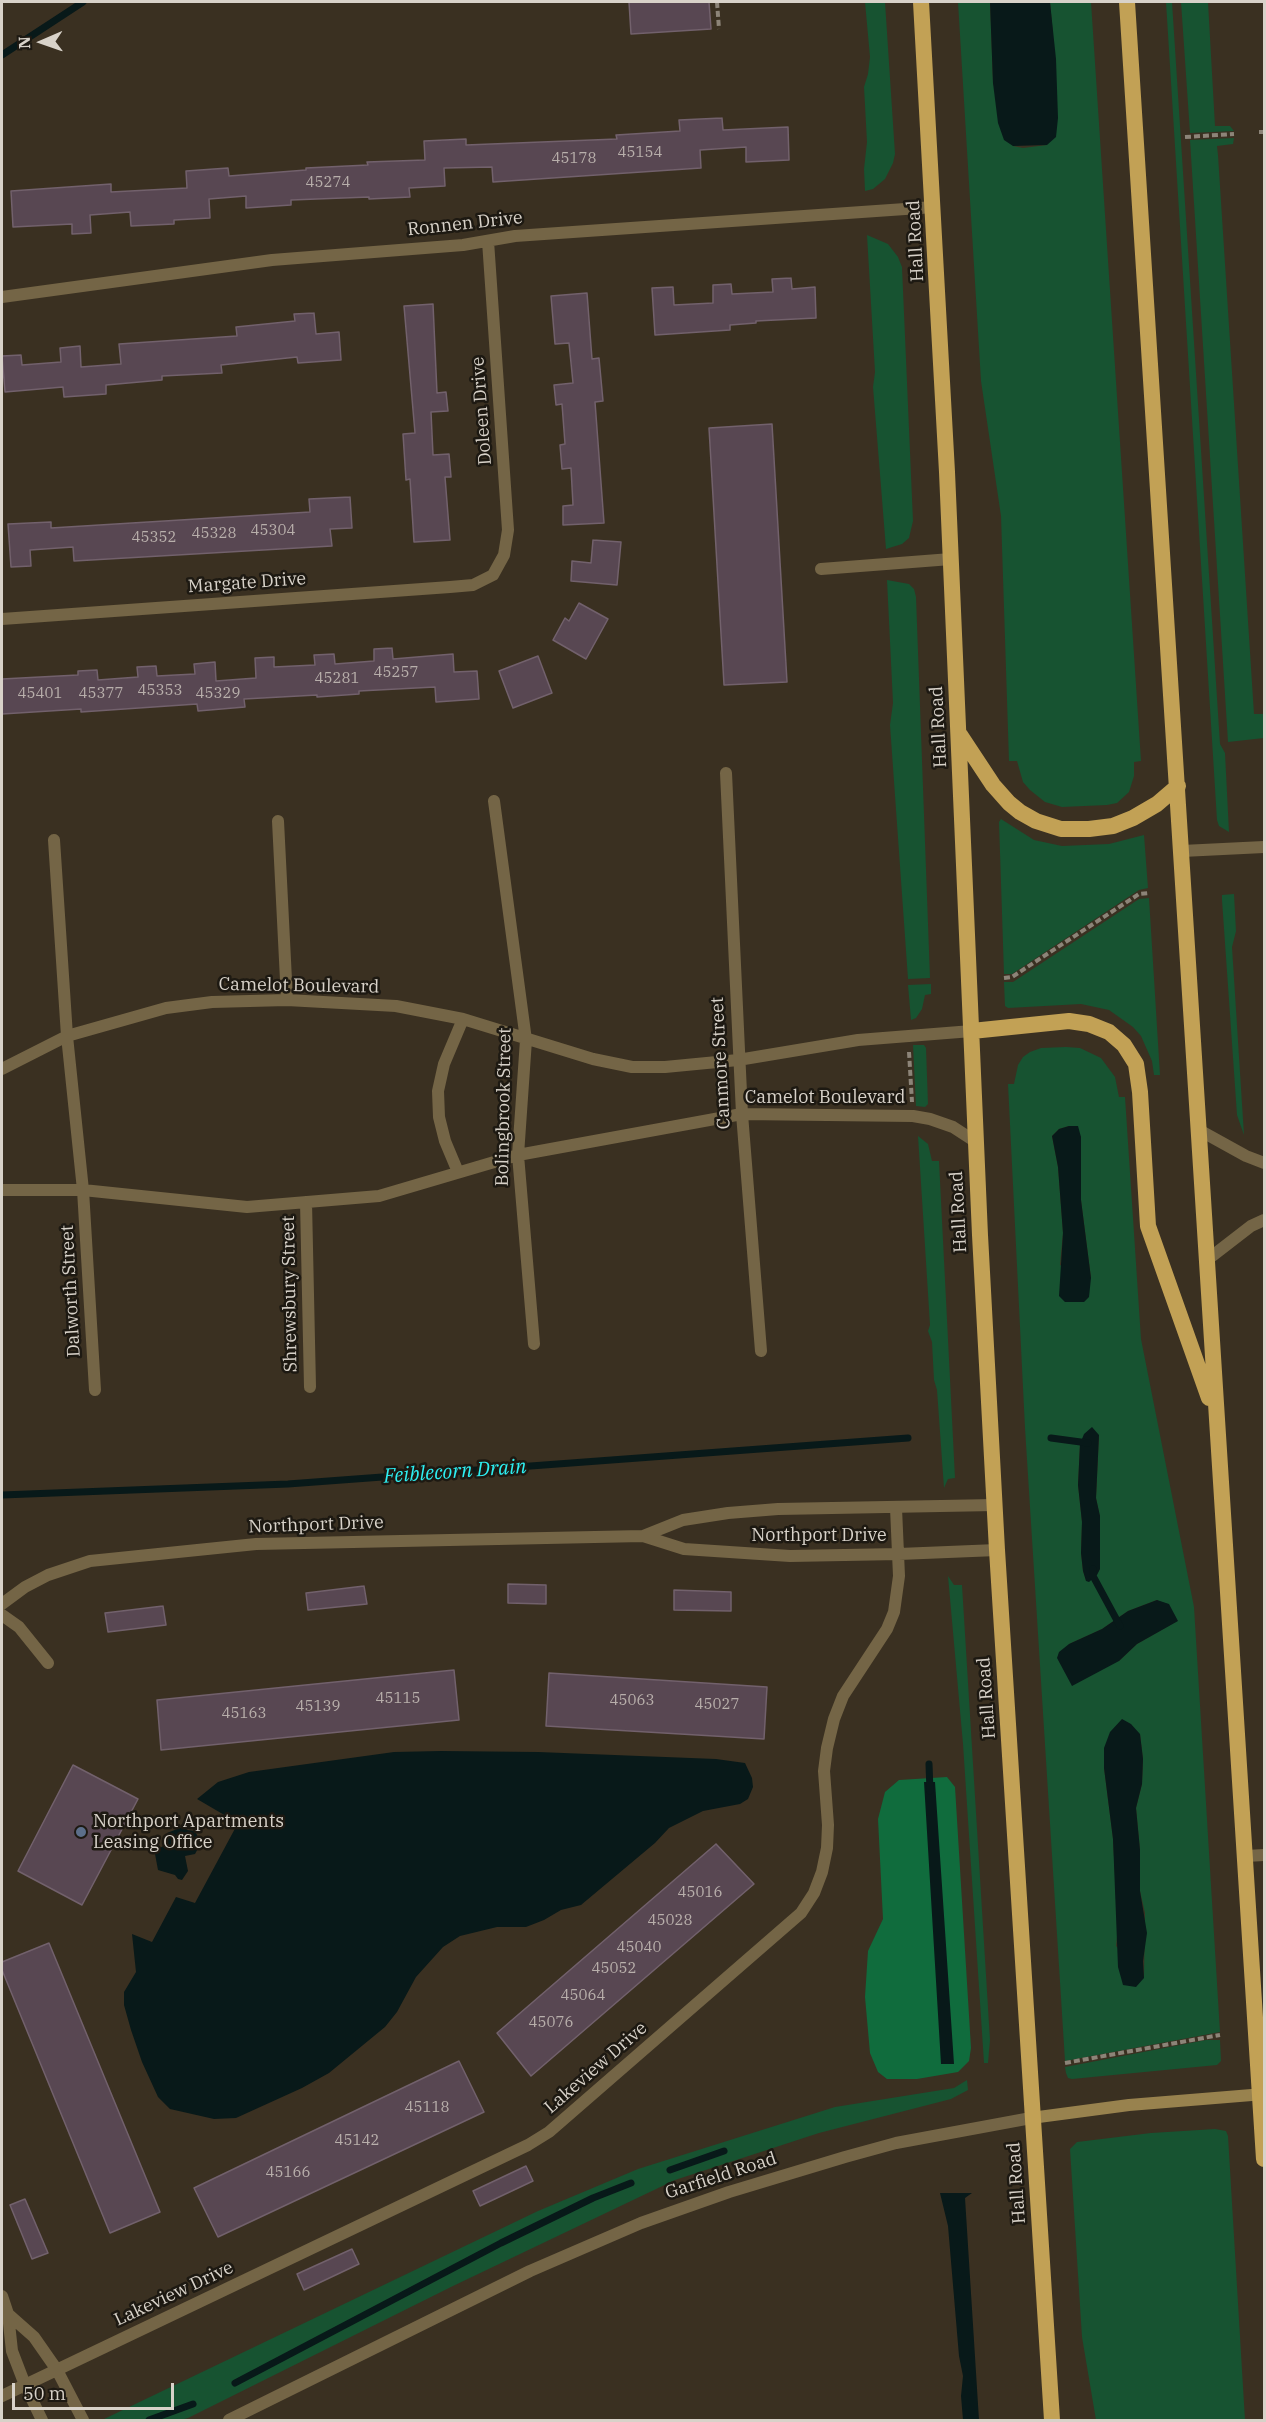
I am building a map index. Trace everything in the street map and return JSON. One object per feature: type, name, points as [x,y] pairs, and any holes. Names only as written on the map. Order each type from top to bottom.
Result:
[{"type":"highway","name":"Hall Road","points":[[921,2],[934,207],[976,1142],[997,1550],[1052,2421]]},
{"type":"highway","points":[[1127,2],[1208,1260],[1216,1416],[1262,2095],[1264,2158]]},
{"type":"highway","points":[[959,734],[993,785],[1009,803],[1036,821],[1061,829],[1113,826],[1157,804],[1178,786]]},
{"type":"highway","points":[[972,1031],[1069,1021],[1089,1024],[1109,1032],[1124,1045],[1136,1064],[1140,1092],[1148,1226],[1216,1416]]},
{"type":"main road","name":"Garfield Road","points":[[1032,2118],[1129,2105],[1262,2095]]},
{"type":"street","name":"Ronnen Drive","points":[[2,297],[272,260],[463,245],[515,236],[934,207]]},
{"type":"street","name":"Doleen Drive","points":[[488,241],[508,530],[504,555],[493,575]]},
{"type":"street","points":[[820,569],[951,559]]},
{"type":"street","name":"Margate Drive","points":[[2,619],[473,585],[493,575]]},
{"type":"street","name":"Canmore Street","points":[[726,773],[738,1060],[761,1351]]},
{"type":"street","name":"Bolingbrook Street","points":[[494,801],[526,1040],[518,1155],[534,1344]]},
{"type":"street","points":[[278,821],[287,1000]]},
{"type":"street","points":[[54,840],[67,1036],[83,1190]]},
{"type":"street","points":[[1182,851],[1264,847]]},
{"type":"street","name":"Camelot Boulevard","points":[[2,1069],[67,1036],[166,1008],[212,1002],[287,1000],[396,1006],[463,1019],[526,1040],[593,1059],[632,1067],[665,1067],[738,1060],[858,1040],[972,1031]]},
{"type":"street","points":[[458,1172],[445,1142],[439,1117],[438,1090],[444,1064],[463,1019]]},
{"type":"street","name":"Camelot Boulevard","points":[[2,1190],[83,1190],[247,1208],[379,1196],[518,1155],[742,1114],[913,1116],[953,1127],[976,1142]]},
{"type":"street","points":[[1199,1130],[1246,1156],[1264,1163]]},
{"type":"street","name":"Dalworth Street","points":[[83,1190],[95,1390]]},
{"type":"street","name":"Shrewsbury Street","points":[[306,1202],[310,1387]]},
{"type":"street","points":[[1208,1260],[1251,1226],[1264,1220]]},
{"type":"street","name":"Northport Drive","points":[[643,1536],[683,1520],[728,1513],[778,1509],[995,1505]]},
{"type":"street","name":"Lakeview Drive","points":[[2,2396],[528,2145],[549,2132],[801,1913],[814,1893],[822,1872],[827,1848],[828,1825],[824,1771],[834,1719],[851,1681],[887,1629],[894,1612],[899,1585],[896,1508]]},
{"type":"street","name":"Northport Drive","points":[[2,1604],[25,1587],[70,1566],[111,1557],[256,1544],[643,1536],[684,1549],[790,1556],[997,1550]]},
{"type":"street","points":[[2,1615],[19,1627],[48,1663]]},
{"type":"street","points":[[1246,1856],[1264,1855]]},
{"type":"street","name":"Garfield Road","points":[[229,2421],[531,2271],[652,2219],[751,2184],[896,2143],[1032,2118]]},
{"type":"street","points":[[2,2296],[8,2314],[12,2350],[42,2421]]},
{"type":"street","points":[[8,2314],[34,2337],[57,2370],[82,2421]]},
{"type":"path","points":[[717,2],[719,29]]},
{"type":"path","points":[[1259,132],[1264,132]]},
{"type":"path","points":[[1185,137],[1234,134]]},
{"type":"path","points":[[1004,978],[1012,977],[1139,894],[1149,893]]},
{"type":"path","points":[[909,1046],[912,1105]]},
{"type":"path","points":[[1065,2063],[1220,2035]]},
{"type":"green space","points":[[865,2],[885,2],[895,154],[885,179],[873,189],[865,191],[864,169],[867,142],[864,87],[870,57]]},
{"type":"green space","points":[[958,2],[990,2],[993,83],[1013,146],[1023,148],[1047,145],[1053,35],[1050,2],[1091,2],[1141,761],[1134,762],[1134,776],[1129,792],[1117,803],[1107,805],[1062,807],[1045,802],[1023,782],[1017,761],[1009,761],[1001,516],[981,381]]},
{"type":"green space","points":[[1166,2],[1172,2],[1220,744],[1225,753],[1229,832],[1219,826],[1217,820]]},
{"type":"green space","points":[[1181,2],[1208,2],[1215,126],[1230,126],[1234,131],[1190,133]]},
{"type":"green space","points":[[1234,138],[1233,144],[1217,146],[1254,714],[1264,714],[1264,738],[1228,742],[1190,140]]},
{"type":"green space","points":[[867,235],[888,244],[902,267],[913,521],[909,538],[902,544],[886,549],[873,387],[875,372]]},
{"type":"green space","points":[[887,580],[909,584],[914,589],[916,597],[930,978],[908,979],[890,725],[893,703]]},
{"type":"green space","points":[[1001,819],[1034,840],[1062,846],[1109,844],[1144,835],[1148,888],[1139,890],[1012,974],[1004,974],[999,822]]},
{"type":"green space","points":[[1234,894],[1236,931],[1232,947],[1244,1135],[1237,1115],[1222,900],[1222,895]]},
{"type":"green space","points":[[1149,898],[1160,1075],[1154,1075],[1152,1061],[1141,1036],[1133,1027],[1109,1010],[1081,1004],[1008,1008],[1005,1006],[1004,982],[1013,982],[1139,899]]},
{"type":"green space","points":[[931,984],[931,994],[925,995],[922,1009],[916,1018],[911,1020],[908,985]]},
{"type":"green space","points":[[913,1045],[924,1045],[926,1048],[928,1104],[925,1107],[916,1106]]},
{"type":"green space","points":[[1041,1048],[1080,1048],[1101,1058],[1115,1077],[1119,1097],[1125,1097],[1141,1339],[1194,1607],[1220,2032],[1065,2061],[1025,1428],[1008,1084],[1014,1084],[1018,1065],[1023,1057]],"holes":[[[1069,1126],[1081,1137],[1081,1200],[1091,1278],[1060,1265],[1063,1233],[1058,1167],[1052,1136],[1059,1129]],[[1099,1435],[1096,1498],[1100,1517],[1100,1569],[1089,1581],[1086,1580],[1083,1571],[1081,1553],[1082,1522],[1078,1485],[1080,1444]],[[1157,1600],[1174,1614],[1177,1621],[1137,1644],[1119,1661],[1069,1644],[1102,1629],[1128,1611]],[[1140,1734],[1143,1759],[1142,1784],[1136,1808],[1140,1850],[1140,1891],[1145,1913],[1144,1977],[1116,1946],[1118,1928],[1113,1839],[1104,1768]]]},
{"type":"green space","points":[[918,1136],[928,1144],[932,1161],[939,1161],[955,1478],[948,1479],[944,1488],[937,1390],[934,1380],[932,1342],[928,1331],[930,1325]]},
{"type":"green space","points":[[948,1576],[954,1585],[962,1585],[990,2040],[988,2063],[984,2063],[963,1744]]},
{"type":"green space","points":[[947,1777],[955,1787],[971,2048],[969,2061],[958,2072],[917,2079],[887,2079],[878,2072],[870,2053],[865,1997],[868,1951],[883,1919],[878,1819],[885,1792],[899,1780]]},
{"type":"green space","points":[[1206,2040],[1220,2040],[1221,2061],[1217,2065],[1072,2079],[1068,2078],[1066,2073],[1065,2067]]},
{"type":"green space","points":[[967,2080],[968,2090],[951,2099],[819,2133],[675,2180],[453,2286],[188,2418],[180,2420],[102,2420],[538,2211],[638,2169],[835,2107],[954,2088]]},
{"type":"green space","points":[[1215,2129],[1226,2131],[1228,2136],[1245,2420],[1096,2420],[1082,2337],[1070,2149],[1077,2142],[1151,2133]]},
{"type":"shaded area","points":[[990,2],[1050,2],[1056,59],[1058,118],[1056,137],[1047,145],[1013,146],[1004,140],[998,123],[993,83]]},
{"type":"shaded area","points":[[1078,1126],[1081,1137],[1081,1200],[1091,1278],[1089,1297],[1084,1302],[1065,1302],[1059,1296],[1063,1233],[1058,1167],[1052,1136],[1059,1129]]},
{"type":"shaded area","points":[[1092,1427],[1099,1435],[1096,1498],[1100,1516],[1100,1569],[1089,1582],[1086,1581],[1083,1571],[1082,1522],[1078,1485],[1080,1444],[1084,1434]]},
{"type":"shaded area","points":[[1157,1600],[1169,1604],[1178,1621],[1137,1644],[1119,1661],[1072,1686],[1057,1658],[1059,1652],[1069,1644],[1102,1629],[1128,1611]]},
{"type":"shaded area","points":[[1122,1719],[1131,1724],[1140,1734],[1143,1759],[1142,1784],[1136,1808],[1140,1850],[1140,1891],[1147,1933],[1143,1961],[1144,1978],[1136,1987],[1123,1985],[1118,1967],[1113,1839],[1104,1768],[1104,1748],[1110,1732]]},
{"type":"shaded area","points":[[394,1752],[538,1752],[716,1759],[745,1763],[752,1778],[753,1787],[748,1799],[740,1804],[703,1811],[669,1828],[655,1843],[581,1905],[561,1910],[526,1927],[497,1927],[460,1936],[443,1947],[416,1977],[397,2012],[385,2027],[329,2073],[302,2088],[236,2118],[214,2119],[170,2109],[158,2097],[142,2062],[124,2005],[124,1992],[136,1972],[132,1934],[152,1942],[176,1897],[195,1903],[238,1823],[197,1799],[218,1782],[249,1772]]},
{"type":"shaded area","points":[[924,1782],[935,1782],[954,2064],[941,2064]]},
{"type":"shaded area","points":[[185,1826],[187,1830],[195,1831],[201,1843],[195,1854],[185,1856],[188,1871],[182,1880],[175,1875],[158,1870],[155,1854],[156,1850],[167,1844],[167,1833]]},
{"type":"shaded area","points":[[940,2193],[972,2193],[965,2198],[979,2420],[963,2420],[961,2396],[963,2376],[959,2356],[948,2226]]},
{"type":"building","points":[[629,2],[709,2],[711,29],[631,34]]},
{"type":"building","points":[[722,118],[723,130],[788,127],[789,160],[746,162],[746,147],[700,150],[701,168],[493,182],[492,167],[444,168],[445,186],[409,188],[410,197],[291,200],[291,205],[246,208],[246,196],[209,199],[210,218],[174,220],[174,224],[131,226],[130,212],[90,215],[91,233],[72,234],[72,224],[13,227],[11,191],[111,184],[111,192],[187,188],[186,171],[228,168],[229,176],[306,170],[306,168],[368,165],[367,162],[425,160],[424,141],[466,139],[466,145],[617,139],[616,135],[680,131],[679,120]]},
{"type":"building","points":[[791,278],[792,289],[815,287],[816,318],[756,321],[756,323],[730,325],[730,330],[655,335],[652,288],[673,287],[674,305],[713,303],[713,285],[731,284],[732,294],[773,292],[772,279]]},
{"type":"building","points":[[587,293],[592,359],[599,358],[603,401],[595,402],[604,523],[563,525],[563,506],[573,505],[571,468],[562,469],[560,445],[565,444],[562,404],[556,405],[554,385],[573,383],[569,343],[555,344],[551,296]]},
{"type":"building","points":[[433,304],[437,393],[446,392],[448,411],[431,412],[433,455],[449,454],[451,477],[445,477],[450,540],[414,542],[410,479],[406,480],[403,434],[415,433],[404,306]]},
{"type":"building","points":[[314,313],[316,334],[339,332],[341,360],[298,363],[297,357],[221,365],[222,373],[162,376],[162,380],[106,385],[106,394],[64,397],[63,387],[5,392],[2,356],[21,355],[22,365],[61,362],[60,348],[80,346],[81,367],[121,364],[119,344],[237,336],[236,327],[295,321],[294,314]]},
{"type":"building","points":[[772,424],[787,682],[724,685],[709,428]]},
{"type":"building","points":[[350,497],[352,528],[330,529],[332,546],[74,561],[73,547],[30,550],[31,566],[11,567],[8,524],[51,522],[51,528],[310,512],[309,499]]},
{"type":"building","points":[[593,540],[621,542],[617,585],[571,581],[572,561],[591,563]]},
{"type":"building","points":[[579,603],[608,619],[586,659],[553,640],[565,618],[569,621]]},
{"type":"building","points":[[392,648],[393,659],[453,654],[454,672],[477,671],[479,699],[436,702],[435,687],[359,691],[359,694],[317,697],[317,695],[244,699],[245,707],[198,711],[197,704],[81,712],[81,709],[2,714],[2,679],[78,675],[78,671],[97,670],[98,680],[138,677],[137,667],[156,666],[157,676],[195,674],[194,664],[215,662],[216,681],[256,678],[255,658],[274,657],[274,667],[315,665],[314,655],[334,654],[335,664],[374,661],[374,649]]},
{"type":"building","points":[[538,656],[552,693],[513,708],[499,671]]},
{"type":"building","points":[[508,1584],[546,1585],[546,1604],[508,1603]]},
{"type":"building","points":[[364,1586],[367,1604],[308,1610],[306,1593]]},
{"type":"building","points":[[674,1590],[731,1592],[731,1611],[674,1610]]},
{"type":"building","points":[[163,1606],[166,1625],[108,1632],[105,1613]]},
{"type":"building","points":[[454,1670],[459,1720],[161,1750],[157,1700]]},
{"type":"building","points":[[549,1673],[767,1687],[764,1739],[546,1726]]},
{"type":"building","points":[[73,1765],[138,1799],[82,1905],[18,1871]]},
{"type":"building","points":[[716,1844],[754,1884],[531,2076],[497,2033]]},
{"type":"building","points":[[49,1943],[160,2212],[110,2233],[2,1970],[2,1962]]},
{"type":"building","points":[[459,2061],[484,2112],[218,2237],[194,2188]]},
{"type":"building","points":[[526,2166],[533,2181],[480,2206],[473,2191]]},
{"type":"building","points":[[25,2199],[48,2253],[32,2259],[10,2205]]},
{"type":"building","points":[[352,2249],[359,2264],[304,2290],[297,2274]]},
{"type":"waterway","points":[[2,55],[83,2]]},
{"type":"waterway","name":"Feiblecorn Drain","points":[[2,1495],[288,1484],[908,1438]]},
{"type":"waterway","name":"Feiblecorn Drain","points":[[1051,1438],[1088,1443]]},
{"type":"waterway","name":"Feiblecorn Drain","points":[[1093,1569],[1093,1576],[1120,1626]]},
{"type":"waterway","points":[[929,1764],[930,1791]]},
{"type":"waterway","points":[[670,2170],[724,2151]]},
{"type":"waterway","points":[[235,2383],[501,2243],[593,2198],[631,2183]]},
{"type":"waterway","points":[[149,2420],[193,2404]]},
{"type":"place","name":"Northport Apartments Leasing Office","points":[[81,1832]]}]
